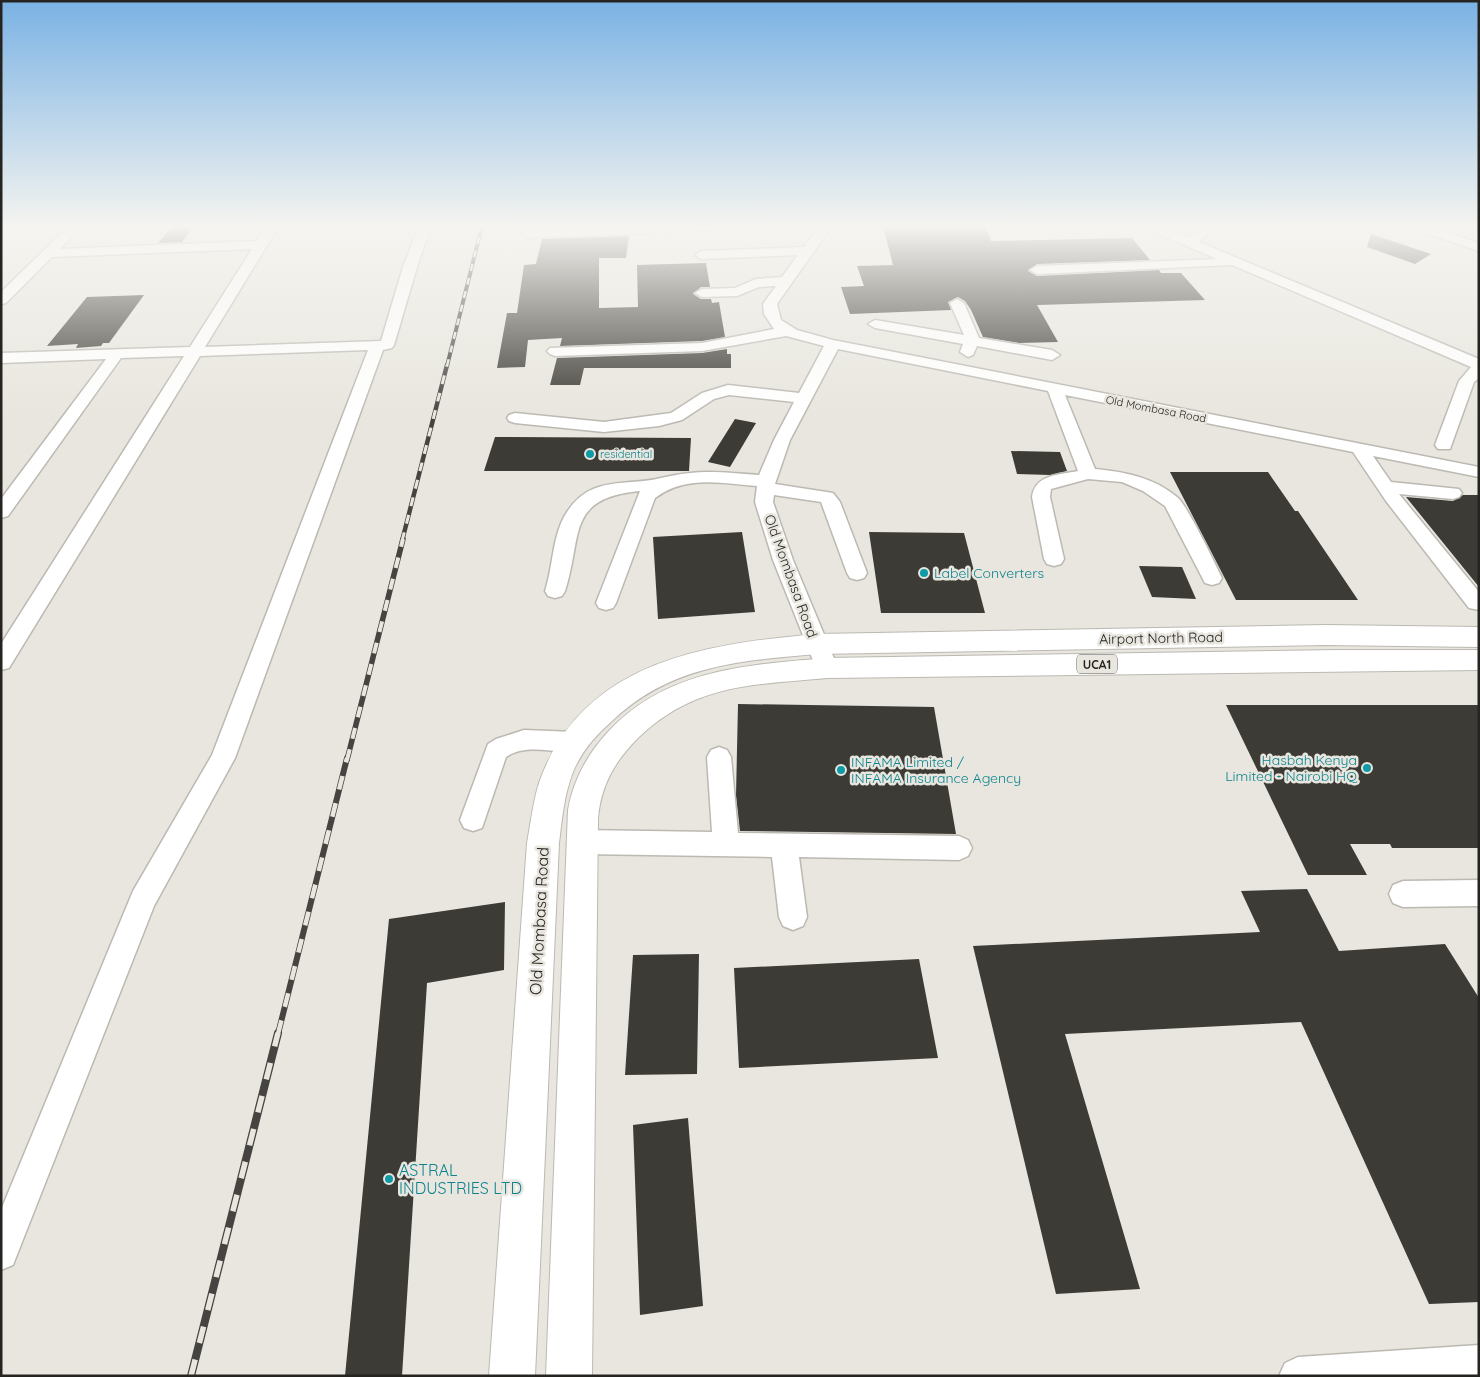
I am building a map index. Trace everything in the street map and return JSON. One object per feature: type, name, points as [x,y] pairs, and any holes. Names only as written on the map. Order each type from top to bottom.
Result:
[{"type":"main road","name":"Airport North Road","points":[[835,656],[1325,635],[1479,636]]},
{"type":"main road","points":[[1325,635],[1340,660]]},
{"type":"main road","name":"Old Mombasa Road","points":[[512,1376],[543,843],[552,790],[567,753],[575,742],[615,701],[659,672],[721,654],[835,656]]},
{"type":"main road","name":"Airport North Road","points":[[835,656],[1479,660]]},
{"type":"main road","points":[[568,1376],[582,842],[584,808],[592,779],[607,754],[626,731],[651,710],[686,690],[709,683],[835,656]]},
{"type":"lane","points":[[1,300],[11,290]]},
{"type":"lane","points":[[1,662],[232,290]]},
{"type":"lane","points":[[1,359],[387,345],[403,290]]},
{"type":"lane","points":[[702,293],[740,290]]},
{"type":"lane","name":"Old Mombasa Road","points":[[780,290],[770,304],[769,314],[774,322],[788,331],[834,344],[1360,450],[1479,472]]},
{"type":"lane","points":[[1302,290],[1479,366],[1467,381],[1444,446]]},
{"type":"lane","points":[[956,303],[971,332],[973,341],[961,370]]},
{"type":"lane","points":[[875,324],[1052,355]]},
{"type":"lane","points":[[555,351],[698,348],[732,344],[759,334],[788,331]]},
{"type":"lane","name":"Old Mombasa Road","points":[[834,344],[782,440],[766,485],[764,502],[768,517],[835,656]]},
{"type":"lane","points":[[1,1253],[142,900],[223,758],[377,345]]},
{"type":"lane","points":[[1,512],[117,354]]},
{"type":"lane","points":[[1055,389],[1088,474]]},
{"type":"lane","points":[[515,418],[604,426],[659,421],[676,417],[708,396],[728,390],[804,398]]},
{"type":"lane","points":[[1360,450],[1386,487],[1476,603]]},
{"type":"lane","points":[[1054,559],[1040,497],[1042,488],[1047,483],[1055,480],[1088,474],[1125,477],[1149,487],[1172,502],[1212,578]]},
{"type":"lane","points":[[554,591],[560,578],[567,535],[581,506],[593,496],[615,488],[662,484],[684,478],[701,477],[766,485],[827,497],[831,502],[856,573]]},
{"type":"lane","points":[[606,603],[647,495],[662,484]]},
{"type":"lane","points":[[1386,487],[1453,493]]},
{"type":"lane","points":[[473,820],[496,751],[505,744],[517,739],[575,742]]},
{"type":"lane","points":[[719,757],[726,844]]},
{"type":"lane","points":[[582,842],[959,848]]},
{"type":"lane","points":[[784,845],[793,917]]},
{"type":"lane","points":[[1403,894],[1479,893]]},
{"type":"lane","points":[[1298,1376],[1479,1364]]},
{"type":"building","points":[[520,290],[599,290],[599,308],[638,307],[638,290],[697,290],[693,294],[701,299],[711,299],[712,303],[719,302],[725,337],[702,341],[560,346],[562,338],[528,340],[525,367],[497,368],[507,313],[517,313]]},
{"type":"building","points":[[842,290],[1196,290],[1205,300],[1037,305],[1058,342],[1019,343],[983,337],[971,310],[965,301],[958,297],[948,302],[951,310],[850,314]]},
{"type":"building","points":[[144,295],[109,343],[103,343],[101,346],[76,348],[78,344],[47,346],[87,297]]},
{"type":"building","points":[[727,349],[727,354],[731,354],[731,368],[584,368],[580,385],[550,385],[557,358],[702,353]]},
{"type":"building","points":[[735,419],[756,423],[730,467],[708,462]]},
{"type":"building","name":"residential","points":[[495,437],[691,438],[689,471],[484,471]]},
{"type":"building","points":[[1011,451],[1060,452],[1067,471],[1050,475],[1017,474]]},
{"type":"building","points":[[1170,472],[1268,472],[1295,511],[1298,511],[1358,600],[1236,600]]},
{"type":"building","points":[[1463,495],[1479,495],[1479,587],[1406,497],[1453,501]]},
{"type":"building","points":[[742,532],[755,612],[658,619],[653,537]]},
{"type":"building","name":"Label Converters","points":[[869,532],[964,533],[985,613],[881,613]]},
{"type":"building","points":[[1139,566],[1182,567],[1196,599],[1152,597]]},
{"type":"building","name":"INFAMA Limited / INFAMA Insurance Agency","points":[[738,704],[934,707],[956,834],[740,831],[736,796]]},
{"type":"building","name":"Hasbah Kenya Limited - Nairobi HQ","points":[[1226,705],[1479,705],[1479,848],[1392,848],[1390,844],[1350,844],[1367,875],[1308,875]]},
{"type":"building","points":[[1307,889],[1339,951],[1445,944],[1479,998],[1479,1302],[1429,1304],[1301,1022],[1065,1034],[1140,1289],[1056,1294],[973,946],[1260,932],[1241,891]]},
{"type":"building","name":"ASTRAL INDUSTRIES LTD","points":[[505,902],[504,970],[427,983],[402,1376],[345,1376],[389,919]]},
{"type":"building","points":[[699,954],[697,1074],[625,1075],[633,955]]},
{"type":"building","points":[[919,959],[938,1058],[739,1068],[734,968]]},
{"type":"building","points":[[688,1118],[703,1306],[640,1315],[633,1125]]},
{"type":"railway","points":[[447,366],[466,290]]},
{"type":"railway","points":[[402,541],[447,365]]},
{"type":"railway","points":[[347,760],[403,539]]},
{"type":"railway","points":[[278,1034],[347,758]]},
{"type":"railway","points":[[191,1376],[278,1033]]},
{"type":"place","name":"residential","points":[[590,454]]},
{"type":"place","name":"Label Converters","points":[[924,573]]},
{"type":"place","name":"Hasbah Kenya Limited - Nairobi HQ","points":[[1367,768]]},
{"type":"place","name":"INFAMA Limited / INFAMA Insurance Agency","points":[[841,770]]},
{"type":"place","name":"ASTRAL INDUSTRIES LTD","points":[[389,1179]]}]
